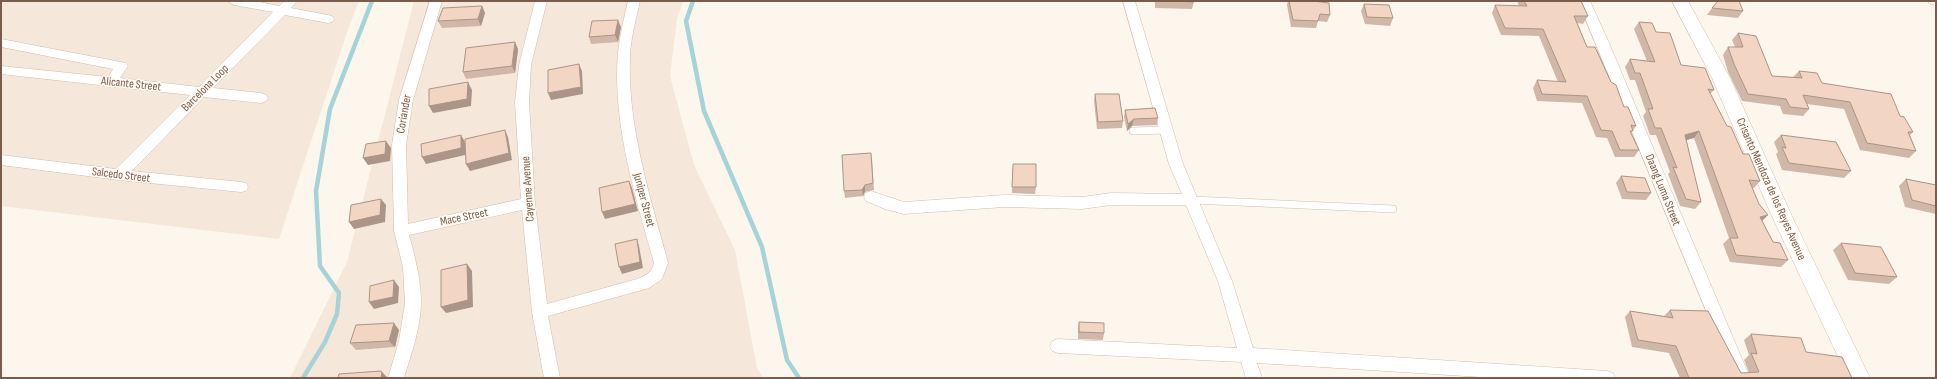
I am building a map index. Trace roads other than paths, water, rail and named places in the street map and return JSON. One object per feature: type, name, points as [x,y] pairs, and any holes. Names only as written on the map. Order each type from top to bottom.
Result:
[{"type":"main road","name":"Crisanto Mendoza de los Reyes Avenue","points":[[1680,1],[1721,78],[1780,212],[1859,378]]},
{"type":"street","points":[[234,1],[287,6],[328,18]]},
{"type":"street","name":"Coriander","points":[[396,378],[407,341],[413,304],[410,267],[401,231],[400,137],[406,100],[414,69],[436,1]]},
{"type":"street","name":"Cayenne Avenue","points":[[541,1],[525,65],[522,102],[528,203],[540,312],[552,378]]},
{"type":"street","name":"Juniper Street","points":[[540,312],[639,285],[653,280],[660,272],[662,263],[632,154],[625,95],[624,60],[634,1]]},
{"type":"street","points":[[1129,1],[1176,164],[1225,281],[1254,378]]},
{"type":"street","name":"Daang Luma Street","points":[[1584,1],[1603,43],[1742,378]]},
{"type":"street","name":"Barcelona Loop","points":[[119,175],[287,6]]},
{"type":"street","points":[[1,43],[122,66],[111,82]]},
{"type":"street","name":"Alicante Street","points":[[1,70],[261,98]]},
{"type":"street","name":"Salcedo Street","points":[[1,160],[119,175],[240,187]]},
{"type":"street","points":[[871,197],[890,205],[904,208],[1004,201],[1082,203],[1111,199],[1192,200]]},
{"type":"street","name":"Mace Street","points":[[401,231],[528,203]]},
{"type":"street","points":[[1058,346],[1248,355],[1607,378]]},
{"type":"lane","points":[[1133,131],[1166,130]]},
{"type":"lane","points":[[1192,200],[1393,210]]},
{"type":"waterway","points":[[303,378],[325,342],[337,314],[339,293],[320,266],[316,191],[330,109],[372,1]]},
{"type":"waterway","points":[[693,1],[686,21],[704,111],[762,247],[787,360],[799,378]]}]
